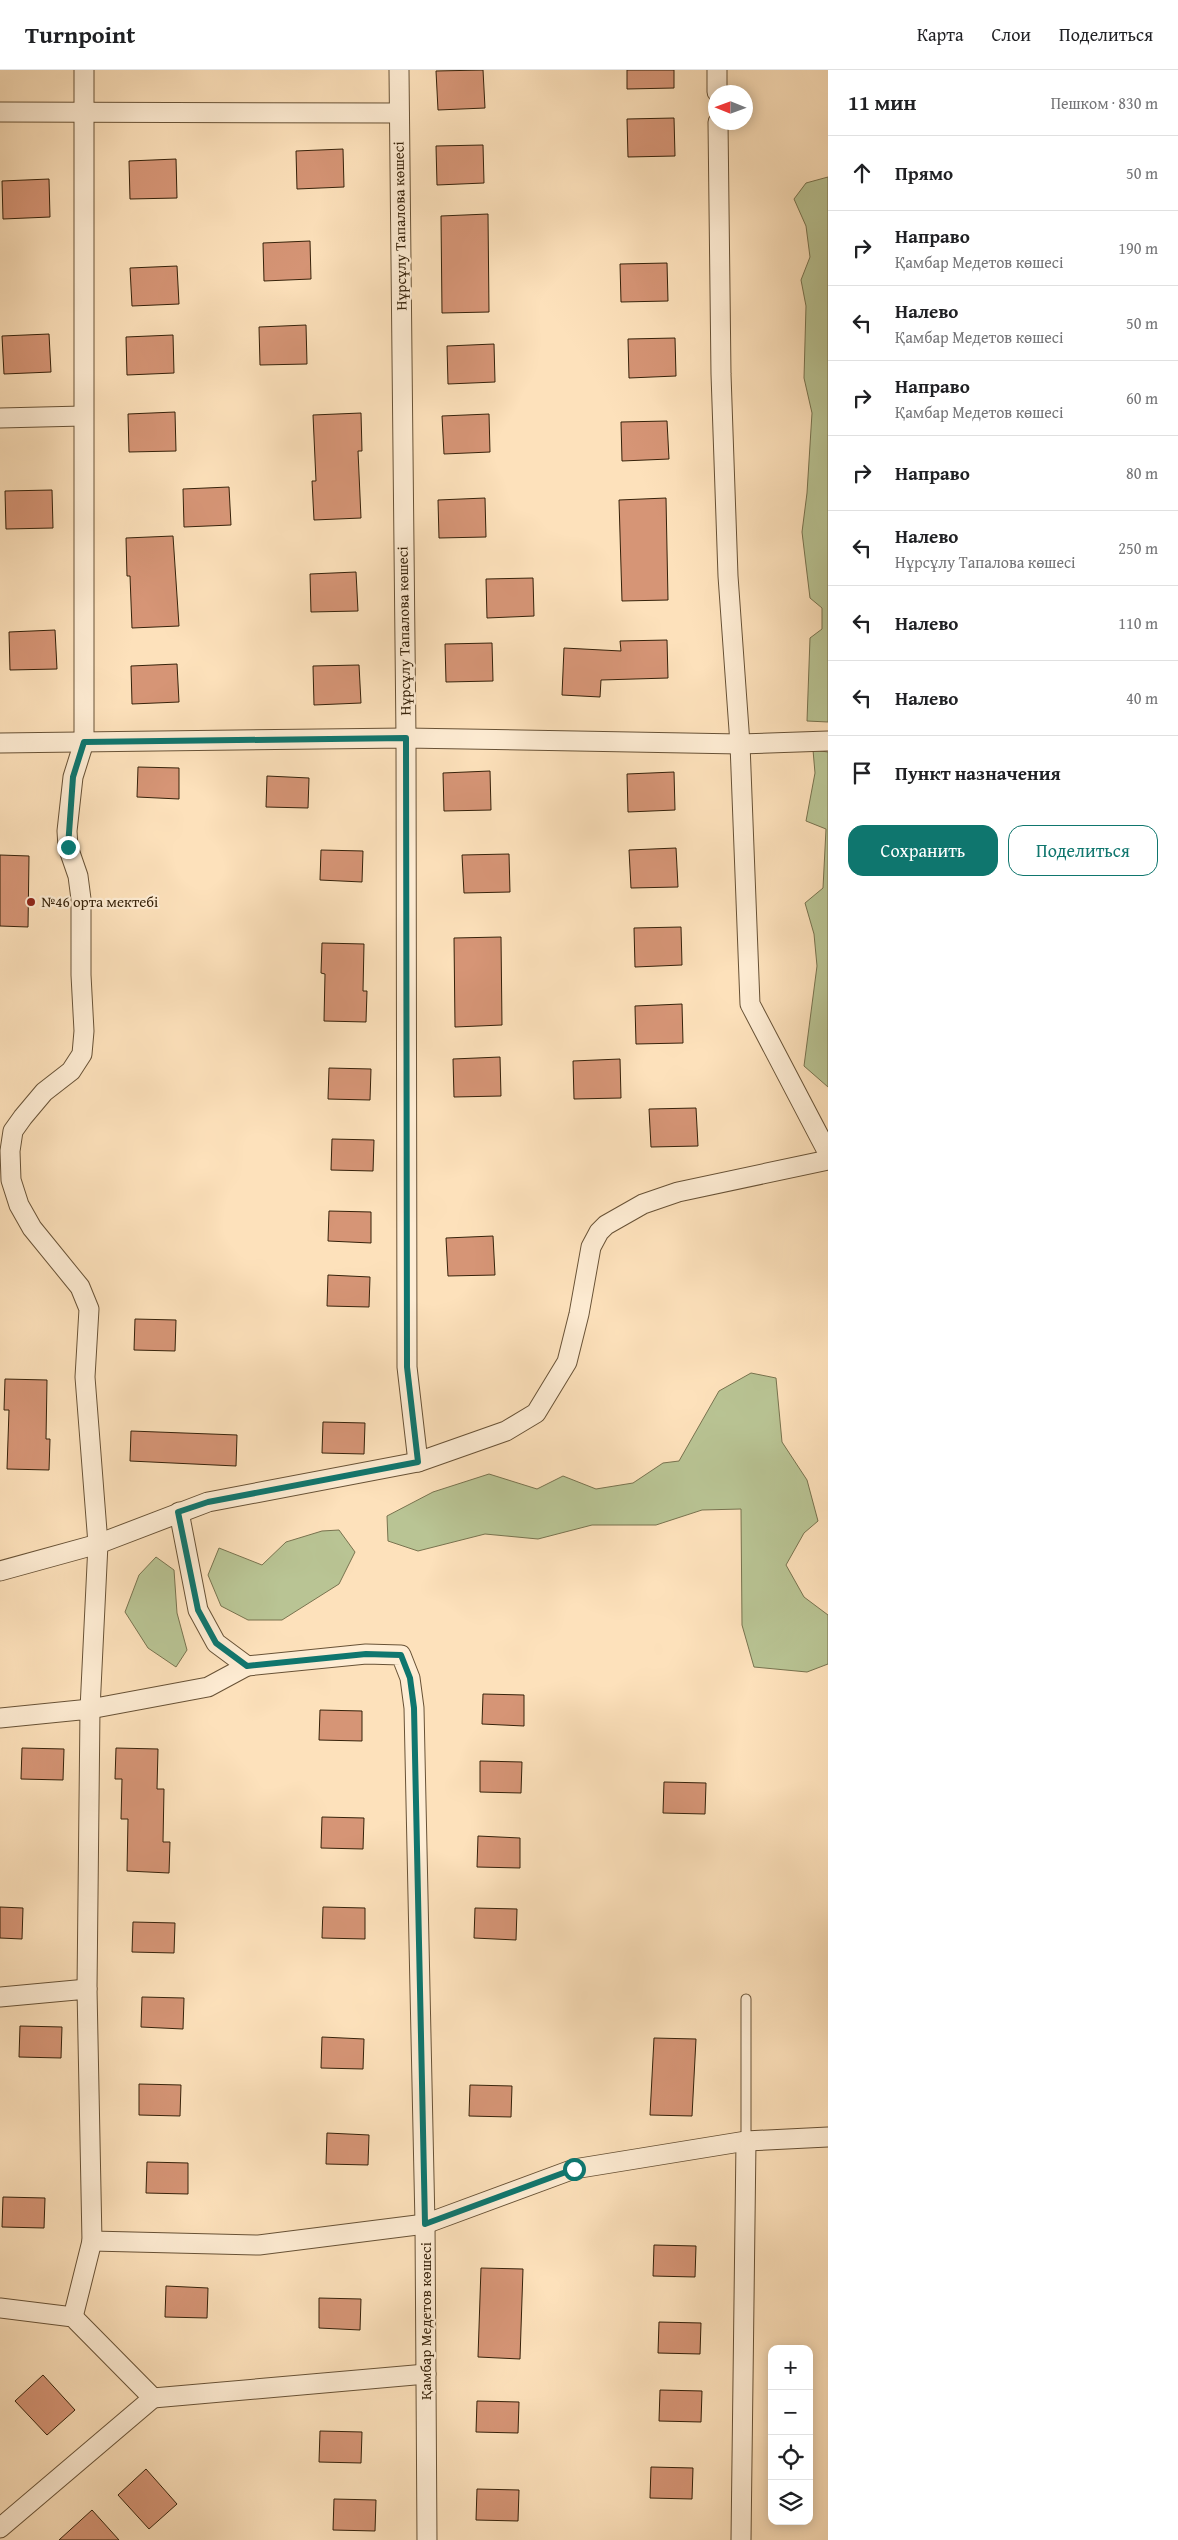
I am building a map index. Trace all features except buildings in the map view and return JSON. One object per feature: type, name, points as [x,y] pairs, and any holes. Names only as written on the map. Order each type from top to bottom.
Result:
[{"type":"street","points":[[73,2317],[92,2241],[87,1989],[90,1709],[98,1544],[86,1377],[89,1309],[80,1287],[32,1228],[19,1205],[12,1180],[10,1152],[13,1131],[23,1117],[44,1092],[70,1072],[82,1054],[84,1031],[81,975],[81,899],[78,876],[68,847],[67,831],[73,777],[84,742],[84,70]]},
{"type":"street","name":"Нұрсұлу Тапалова көшесі","points":[[399,70],[406,738],[407,1367],[418,1462]]},
{"type":"street","points":[[717,70],[717,85]]},
{"type":"street","points":[[0,112],[399,113]]},
{"type":"street","points":[[718,130],[721,374],[728,576],[740,744],[750,1004],[828,1153]]},
{"type":"street","points":[[0,418],[83,416]]},
{"type":"street","points":[[0,742],[406,738],[740,744],[828,741]]},
{"type":"street","points":[[0,1571],[98,1544],[208,1502],[418,1462],[506,1431],[536,1413],[567,1362],[579,1314],[592,1247],[599,1232],[606,1225],[643,1204],[678,1192],[828,1160]]},
{"type":"street","points":[[0,1718],[90,1709],[208,1687],[247,1666],[216,1643],[198,1610],[178,1512]]},
{"type":"street","name":"Қамбар Медетов көшесі","points":[[247,1666],[366,1654],[401,1655],[410,1678],[414,1708],[425,2224],[426,2540]]},
{"type":"street","points":[[0,1997],[87,1989]]},
{"type":"street","points":[[92,2241],[259,2245],[425,2224],[574,2169],[746,2141],[828,2138]]},
{"type":"street","points":[[741,2540],[746,2141]]},
{"type":"street","points":[[0,2308],[73,2317],[153,2398]]},
{"type":"street","points":[[0,2528],[153,2398],[426,2374]]},
{"type":"lane","points":[[746,1999],[746,2141]]},
{"type":"green space","points":[[828,177],[828,722],[807,721],[810,638],[822,629],[822,608],[810,598],[802,532],[807,493],[812,413],[804,378],[806,306],[801,280],[810,257],[806,226],[794,199],[806,183]]},
{"type":"green space","points":[[813,750],[828,752],[828,1087],[804,1066],[817,966],[814,934],[805,903],[823,888],[826,829],[806,821],[815,773]]},
{"type":"green space","points":[[751,1373],[776,1378],[782,1442],[807,1480],[818,1521],[804,1533],[786,1565],[804,1597],[828,1615],[828,1664],[807,1672],[754,1667],[742,1625],[741,1509],[702,1510],[656,1525],[592,1525],[538,1539],[485,1534],[418,1551],[388,1541],[387,1516],[433,1492],[489,1474],[537,1489],[563,1476],[596,1489],[633,1483],[663,1463],[679,1461],[719,1391]]},
{"type":"green space","points":[[339,1530],[355,1552],[339,1584],[282,1620],[248,1620],[221,1606],[208,1575],[219,1548],[262,1565],[286,1542],[322,1531]]},
{"type":"green space","points":[[156,1557],[174,1570],[177,1613],[187,1650],[176,1667],[148,1648],[125,1612],[139,1575]]},
{"type":"place","name":"№46 орта мектебі","points":[[31,902]]},
{"type":"route","points":[[68,847],[67,831],[73,777],[84,742],[406,738],[407,1367],[418,1462],[208,1502],[178,1512],[198,1610],[216,1643],[247,1666],[366,1654],[401,1655],[410,1678],[414,1708],[425,2224],[574,2169]]}]
